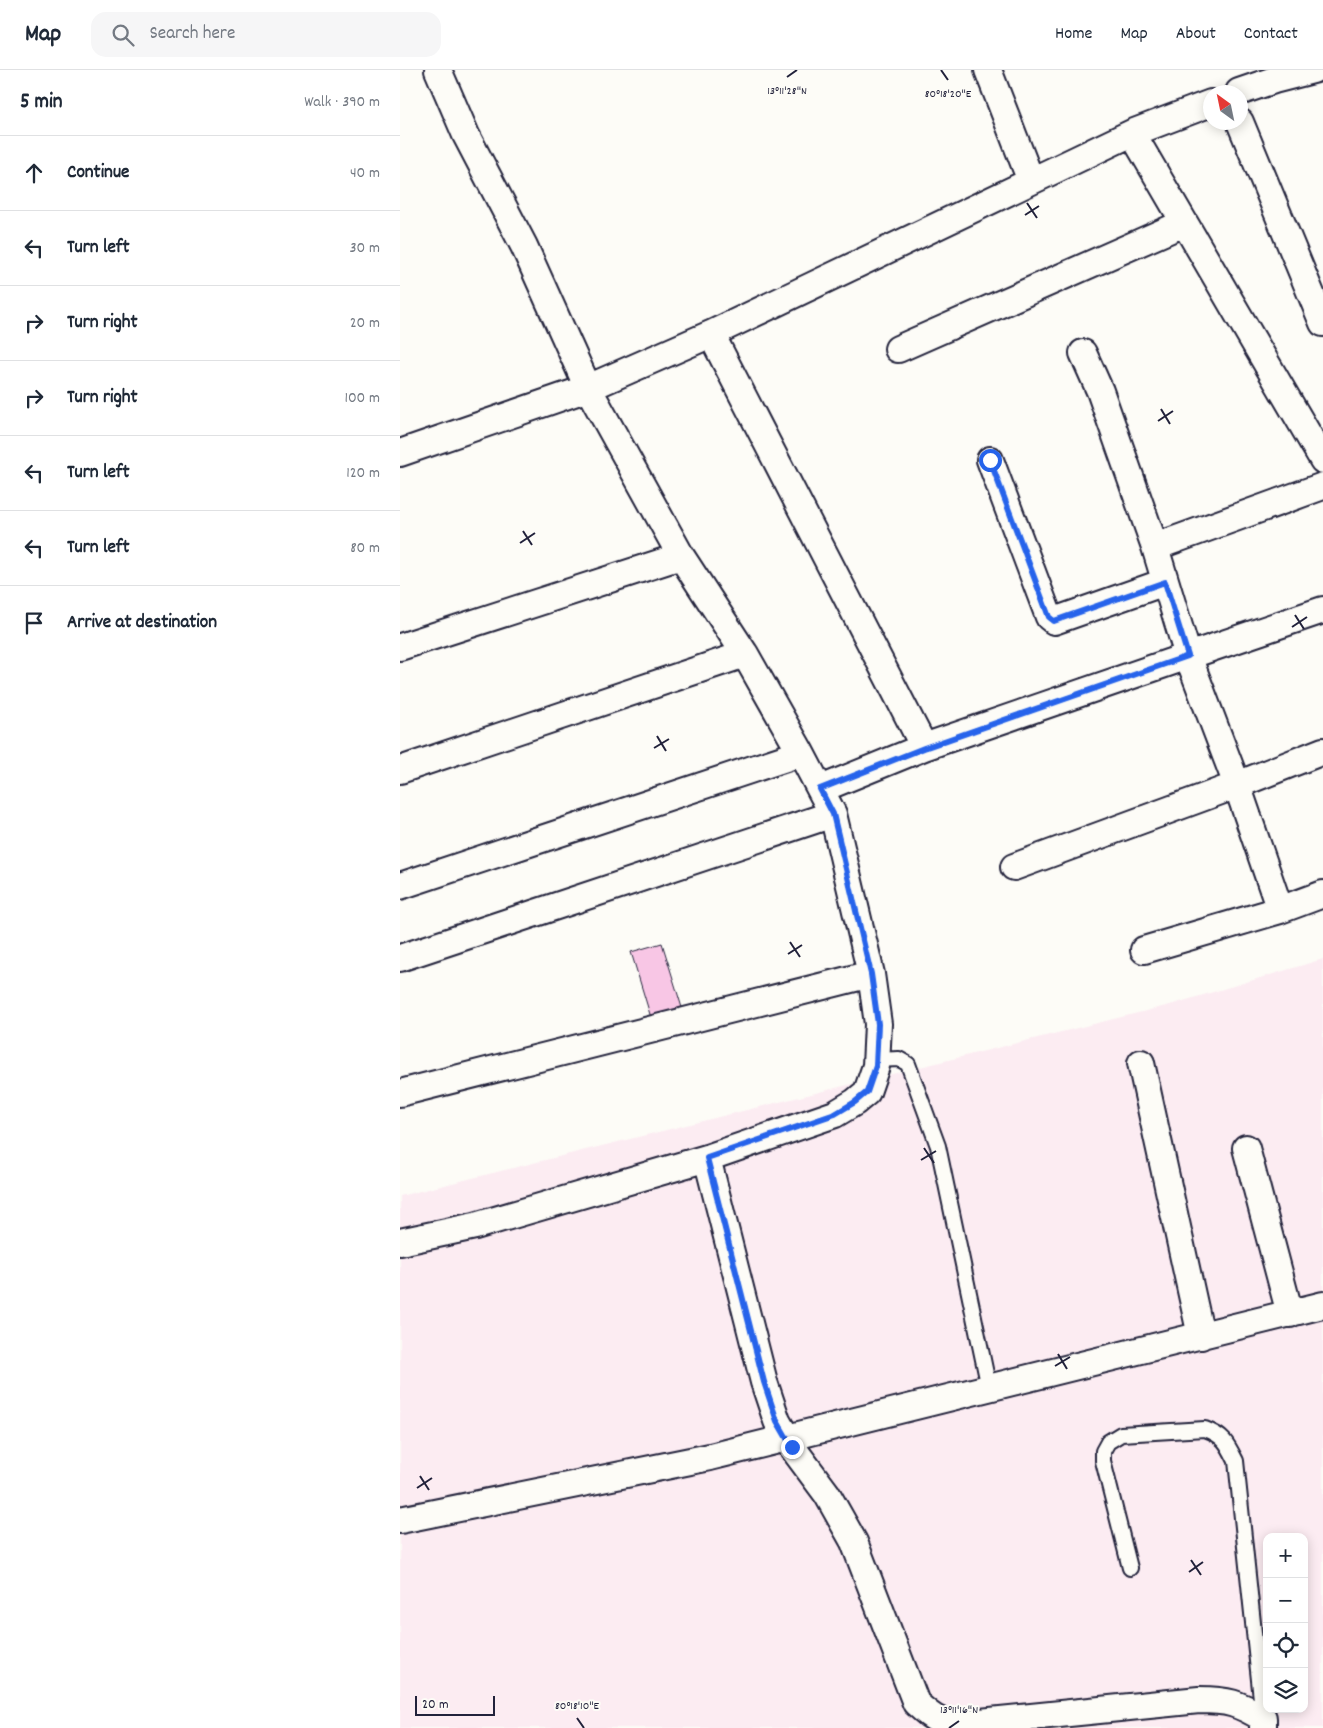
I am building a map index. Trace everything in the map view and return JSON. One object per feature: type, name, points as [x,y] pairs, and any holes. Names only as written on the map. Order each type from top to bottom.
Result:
[{"type":"street","points":[[400,1242],[475,1226],[707,1158],[835,1114],[867,1092],[876,1066],[878,1024],[871,974],[833,814],[745,654],[680,556],[588,388],[524,246],[466,135],[438,70]]},
{"type":"street","points":[[988,70],[1031,181]]},
{"type":"street","points":[[1248,87],[1272,75],[1313,70]]},
{"type":"street","points":[[400,453],[588,388],[711,334],[1132,133],[1203,106]]},
{"type":"street","points":[[1243,130],[1323,323]]},
{"type":"street","points":[[1132,133],[1323,460]]},
{"type":"street","points":[[898,349],[1184,223]]},
{"type":"street","points":[[711,334],[924,748]]},
{"type":"street","points":[[1083,353],[1100,391],[1155,547],[1188,656],[1237,785],[1280,910]]},
{"type":"street","points":[[990,460],[1049,617],[1054,621],[1165,582]]},
{"type":"street","points":[[1155,547],[1323,486]]},
{"type":"street","points":[[400,647],[680,556]]},
{"type":"street","points":[[820,789],[924,748],[1323,610]]},
{"type":"street","points":[[400,770],[745,654]]},
{"type":"street","points":[[1014,867],[1237,785],[1323,751]]},
{"type":"street","points":[[400,886],[801,753]]},
{"type":"street","points":[[400,958],[833,814]]},
{"type":"street","points":[[1144,950],[1280,910],[1323,894]]},
{"type":"street","points":[[400,1093],[871,974]]},
{"type":"street","points":[[1141,1063],[1201,1336]]},
{"type":"street","points":[[1246,1148],[1290,1314]]},
{"type":"street","points":[[707,1158],[764,1382],[777,1421],[792,1447],[827,1494],[854,1542],[916,1703],[940,1726],[1199,1700],[1216,1700],[1240,1704],[1263,1723]]},
{"type":"street","points":[[400,1520],[710,1457],[1323,1306]]},
{"type":"lane","points":[[876,1060],[899,1059],[908,1064],[938,1146],[989,1388]]},
{"type":"lane","points":[[1130,1568],[1103,1461],[1103,1451],[1108,1442],[1122,1434],[1205,1429],[1218,1434],[1229,1446],[1236,1461],[1263,1723]]},
{"type":"shaded area","points":[[1323,959],[1323,1728],[400,1728],[400,1196],[1170,1005]]},
{"type":"building","points":[[662,943],[683,1011],[652,1021],[631,952]]},
{"type":"route","points":[[792,1447],[777,1421],[764,1382],[707,1158],[835,1114],[867,1092],[876,1066],[878,1024],[871,974],[833,814],[820,789],[924,748],[1188,656],[1165,582],[1054,621],[1049,617],[990,460]]}]
